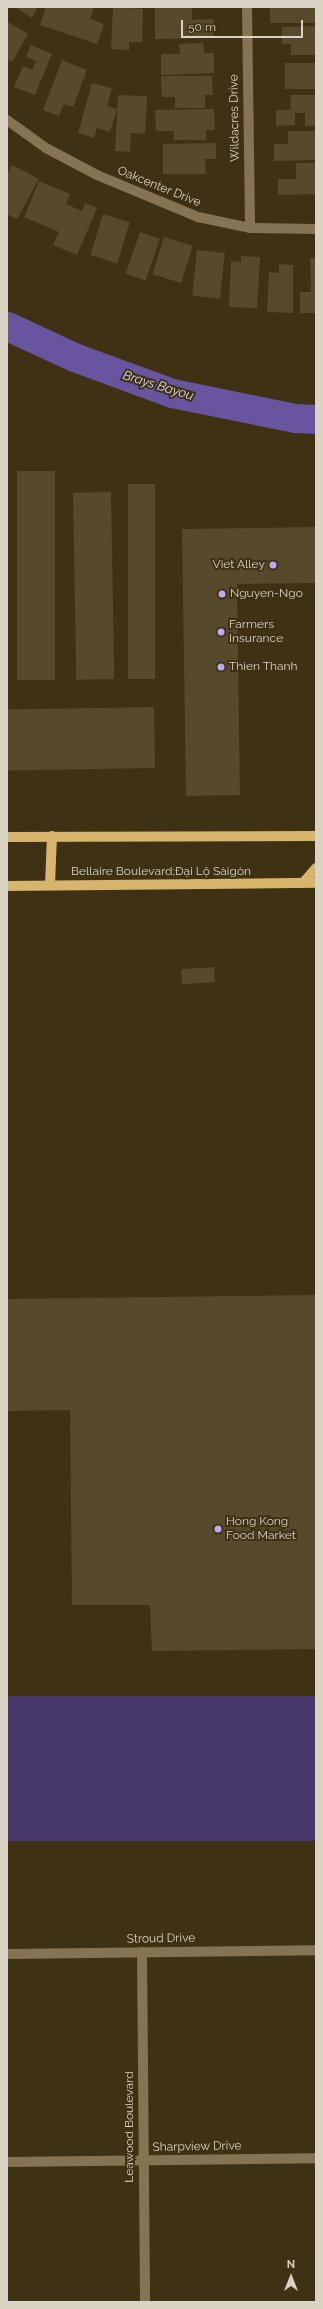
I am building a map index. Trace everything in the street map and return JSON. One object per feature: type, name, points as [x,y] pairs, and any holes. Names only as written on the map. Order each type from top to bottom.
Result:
[{"type":"main road","points":[[50,885],[52,836]]},
{"type":"main road","points":[[7,837],[316,836]]},
{"type":"main road","points":[[304,883],[316,868]]},
{"type":"main road","name":"Bellaire Boulevard;Đại Lộ Sàigòn","points":[[7,886],[316,883]]},
{"type":"street","name":"Wildacres Drive","points":[[247,7],[250,228]]},
{"type":"street","name":"Oakcenter Drive","points":[[7,120],[46,148],[97,175],[198,218],[250,228],[316,229]]},
{"type":"street","name":"Stroud Drive","points":[[7,1954],[316,1950]]},
{"type":"street","name":"Leawood Boulevard","points":[[142,1952],[145,2302]]},
{"type":"street","name":"Sharpview Drive","points":[[7,2162],[316,2158]]},
{"type":"shaded area","points":[[7,1696],[316,1696],[316,1841],[7,1841]]},
{"type":"building","points":[[15,7],[38,7],[32,18]]},
{"type":"building","points":[[46,7],[94,7],[90,19],[104,24],[97,44],[40,25]]},
{"type":"building","points":[[113,7],[143,9],[142,42],[129,42],[129,50],[111,49]]},
{"type":"building","points":[[155,7],[192,7],[192,20],[214,19],[214,38],[155,39]]},
{"type":"building","points":[[270,7],[316,7],[316,23],[270,23]]},
{"type":"building","points":[[8,22],[28,34],[12,62],[7,59]]},
{"type":"building","points":[[316,26],[316,55],[291,55],[291,44],[282,44],[282,27]]},
{"type":"building","points":[[203,43],[204,53],[214,53],[214,73],[161,75],[161,54],[180,54],[179,44]]},
{"type":"building","points":[[31,45],[52,54],[35,95],[14,87],[23,66],[32,70],[36,61],[26,57]]},
{"type":"building","points":[[62,60],[87,70],[73,107],[64,104],[59,116],[43,110]]},
{"type":"building","points":[[285,63],[316,63],[316,89],[285,89]]},
{"type":"building","points":[[161,76],[212,76],[213,95],[205,95],[205,108],[175,108],[175,97],[162,97]]},
{"type":"building","points":[[92,83],[112,88],[107,106],[117,109],[110,132],[97,128],[94,138],[78,133]]},
{"type":"building","points":[[118,95],[147,96],[145,134],[131,133],[130,152],[115,151]]},
{"type":"building","points":[[290,95],[316,95],[316,126],[305,126],[305,113],[295,113],[295,125],[276,126],[276,110],[291,110]]},
{"type":"building","points":[[214,109],[215,130],[206,130],[206,140],[174,140],[174,131],[156,131],[155,110]]},
{"type":"building","points":[[288,131],[316,131],[315,160],[274,161],[274,144],[288,144]]},
{"type":"building","points":[[216,143],[216,159],[205,159],[206,174],[163,174],[163,144]]},
{"type":"building","points":[[296,163],[316,163],[316,194],[278,195],[278,179],[296,179]]},
{"type":"building","points":[[12,165],[39,179],[17,219],[7,214],[7,174]]},
{"type":"building","points":[[39,181],[70,194],[66,204],[82,211],[85,203],[97,208],[77,255],[53,245],[59,232],[24,217]]},
{"type":"building","points":[[103,214],[130,222],[117,263],[90,255]]},
{"type":"building","points":[[140,232],[160,239],[146,280],[126,274]]},
{"type":"building","points":[[164,237],[193,246],[181,283],[153,274]]},
{"type":"building","points":[[197,250],[225,253],[220,299],[192,296]]},
{"type":"building","points":[[241,256],[260,257],[257,308],[229,307],[231,261],[241,262]]},
{"type":"building","points":[[310,258],[316,258],[316,313],[300,313],[300,292],[311,292]]},
{"type":"building","points":[[279,264],[293,265],[293,313],[267,312],[269,272],[279,273]]},
{"type":"building","points":[[17,471],[55,471],[55,680],[17,680]]},
{"type":"building","points":[[128,484],[155,484],[155,679],[128,679]]},
{"type":"building","points":[[111,492],[114,679],[76,680],[73,493]]},
{"type":"building","points":[[316,527],[316,583],[237,584],[240,795],[186,796],[182,529]]},
{"type":"building","points":[[154,707],[155,768],[8,771],[7,710]]},
{"type":"building","points":[[214,967],[215,982],[182,984],[181,969]]},
{"type":"building","points":[[316,1295],[316,1649],[152,1651],[150,1605],[72,1605],[70,1410],[7,1411],[7,1299]]},
{"type":"waterway","name":"Brays Bayou","points":[[7,326],[74,357],[172,393],[295,418],[316,419]]},
{"type":"place","name":"Viet Alley","points":[[273,565]]},
{"type":"place","name":"Nguyen-Ngo","points":[[222,594]]},
{"type":"place","name":"Farmers Insurance","points":[[221,632]]},
{"type":"place","name":"Thien Thanh","points":[[221,667]]},
{"type":"place","name":"Hong Kong Food Market","points":[[218,1529]]}]
